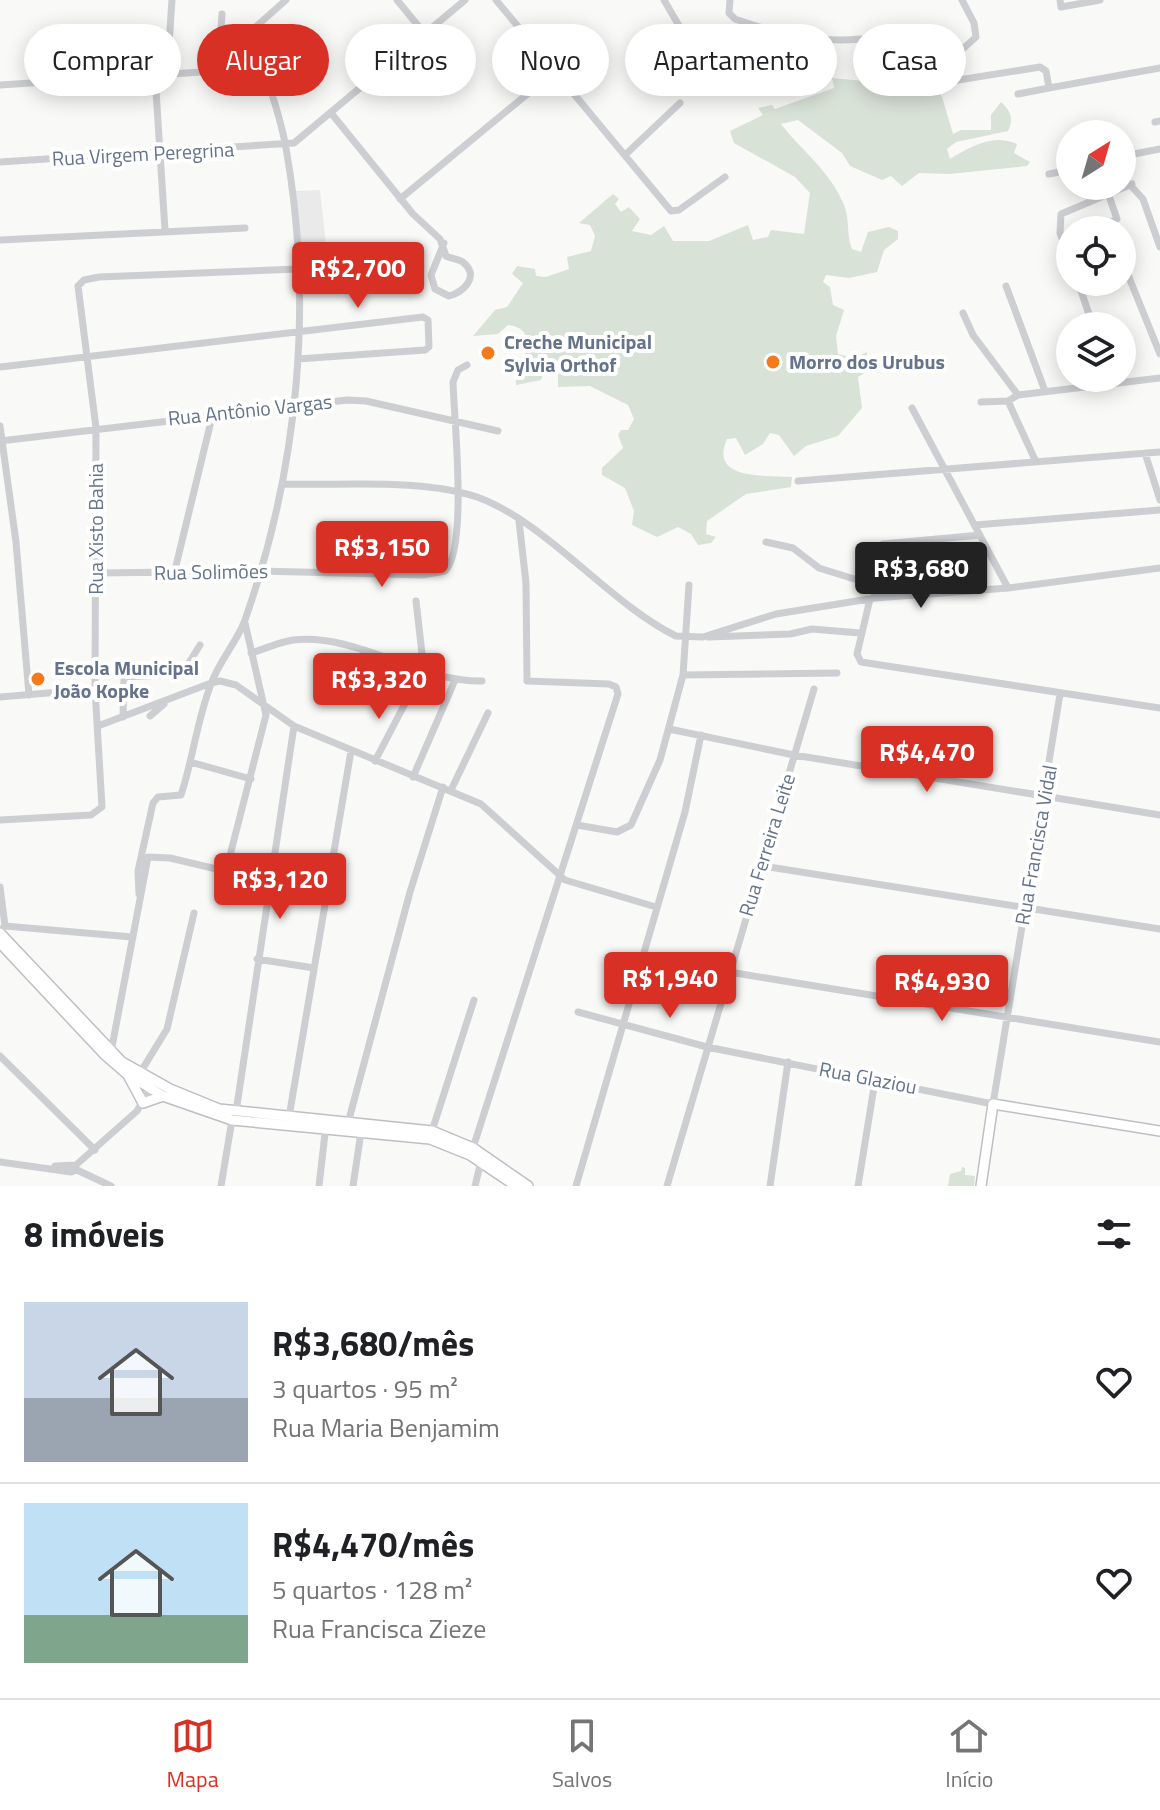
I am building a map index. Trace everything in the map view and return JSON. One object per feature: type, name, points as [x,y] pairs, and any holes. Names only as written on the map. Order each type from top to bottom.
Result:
[{"type":"main road","points":[[2,930],[111,1052],[166,1092]]},
{"type":"main road","points":[[0,943],[69,1018],[127,1074],[150,1088],[234,1116],[432,1131],[473,1148],[528,1186]]},
{"type":"main road","points":[[127,1074],[143,1103],[166,1092]]},
{"type":"main road","name":"Rua Glaziou","points":[[993,1104],[1160,1131]]},
{"type":"main road","name":"Rua Francisca Vidal","points":[[981,1186],[993,1104]]},
{"type":"main road","points":[[234,1116],[289,1117],[361,1132],[430,1139],[481,1161],[516,1186]]},
{"type":"street","points":[[170,24],[172,0]]},
{"type":"street","points":[[260,24],[286,0]]},
{"type":"street","points":[[397,0],[417,24]]},
{"type":"street","points":[[437,24],[465,0]]},
{"type":"street","points":[[496,0],[515,24]]},
{"type":"street","points":[[664,0],[678,24]]},
{"type":"street","points":[[730,0],[729,13],[735,19],[787,36],[826,41],[853,39]]},
{"type":"street","points":[[962,0],[974,23],[976,37],[966,46]]},
{"type":"street","points":[[1061,4],[1100,0]]},
{"type":"street","points":[[221,24],[222,14]]},
{"type":"street","points":[[966,78],[1040,67],[1046,71],[1049,88]]},
{"type":"street","points":[[1018,94],[1160,68]]},
{"type":"street","points":[[0,85],[24,83]]},
{"type":"street","points":[[156,96],[165,230]]},
{"type":"street","points":[[139,894],[138,871],[153,803],[162,796],[178,798],[183,790],[211,683],[245,621],[283,484],[296,404],[298,269],[286,145],[271,96]]},
{"type":"street","points":[[286,145],[302,138],[351,96]]},
{"type":"street","points":[[400,199],[525,96]]},
{"type":"street","points":[[575,96],[667,208],[674,212],[725,177]]},
{"type":"street","points":[[625,155],[680,103]]},
{"type":"street","points":[[331,113],[400,199],[444,243],[446,256],[465,264],[470,278],[465,289],[449,296],[435,289],[431,275],[444,243]]},
{"type":"street","name":"Rua Virgem Peregrina","points":[[0,162],[286,145]]},
{"type":"street","points":[[1136,154],[1160,149]]},
{"type":"street","points":[[1049,174],[1056,173]]},
{"type":"street","points":[[1136,189],[1143,199],[1160,247]]},
{"type":"street","points":[[1060,216],[1064,211],[1091,200]]},
{"type":"street","points":[[0,240],[245,228]]},
{"type":"street","name":"Rua Xisto Bahia","points":[[0,820],[91,815],[99,811],[103,797],[95,689],[96,428],[78,286],[84,280],[99,277],[298,269]]},
{"type":"street","points":[[1006,286],[1045,391]]},
{"type":"street","points":[[1136,295],[1160,354]]},
{"type":"street","points":[[963,313],[973,335],[1018,395]]},
{"type":"street","points":[[0,367],[423,317],[428,320],[429,347],[392,354],[298,359]]},
{"type":"street","name":"Rua Solimões","points":[[97,573],[258,571],[438,574],[451,565],[456,554],[459,492],[453,382],[458,370],[467,365]]},
{"type":"street","points":[[1136,379],[1160,378]]},
{"type":"street","points":[[981,402],[1008,401],[1018,395],[1056,389]]},
{"type":"street","name":"Rua Antônio Vargas","points":[[1,440],[296,404],[366,401],[498,431]]},
{"type":"street","points":[[1008,401],[1036,462]]},
{"type":"street","points":[[912,408],[1008,588]]},
{"type":"street","points":[[174,574],[213,413]]},
{"type":"street","points":[[0,426],[16,542],[29,695]]},
{"type":"street","points":[[798,481],[1160,452]]},
{"type":"street","points":[[1145,453],[1160,500]]},
{"type":"street","points":[[283,484],[459,492],[479,498],[519,521],[668,632],[684,637],[790,634],[819,629],[860,633]]},
{"type":"street","points":[[975,525],[1160,510]]},
{"type":"street","points":[[473,1148],[618,694],[616,687],[609,684],[527,681],[526,583],[519,521]]},
{"type":"street","points":[[883,544],[980,535]]},
{"type":"street","points":[[766,542],[793,548],[819,568],[867,583],[873,588],[860,633],[859,660],[1160,708]]},
{"type":"street","points":[[703,637],[776,614],[872,598],[1008,588],[1160,568]]},
{"type":"street","points":[[577,825],[617,832],[628,830],[654,775],[683,675],[689,585]]},
{"type":"street","points":[[416,601],[424,671]]},
{"type":"street","points":[[226,871],[251,779],[266,707],[245,621]]},
{"type":"street","points":[[251,653],[290,641],[319,642],[455,680],[482,681]]},
{"type":"street","points":[[123,717],[124,677],[182,674],[200,645]]},
{"type":"street","points":[[683,675],[837,673]]},
{"type":"street","points":[[413,777],[455,680]]},
{"type":"street","points":[[98,726],[211,683],[220,681],[236,685],[294,726],[413,777],[447,788],[491,810],[560,877],[656,907]]},
{"type":"street","points":[[0,697],[95,689]]},
{"type":"street","name":"Rua Ferreira Leite","points":[[667,1186],[814,689]]},
{"type":"street","points":[[375,761],[410,694]]},
{"type":"street","name":"Rua Francisca Vidal","points":[[993,1104],[1060,694]]},
{"type":"street","points":[[150,716],[172,698]]},
{"type":"street","points":[[348,1123],[415,873],[447,788],[488,713]]},
{"type":"street","points":[[221,1186],[294,726]]},
{"type":"street","points":[[669,729],[794,755],[1160,815]]},
{"type":"street","points":[[576,1186],[685,812],[701,735]]},
{"type":"street","points":[[289,1117],[351,751]]},
{"type":"street","points":[[190,762],[251,779]]},
{"type":"street","points":[[111,1052],[145,862],[154,855],[271,882]]},
{"type":"street","points":[[763,866],[1160,929]]},
{"type":"street","points":[[0,887],[2,930],[132,937]]},
{"type":"street","points":[[140,1073],[167,1029],[194,913]]},
{"type":"street","points":[[257,959],[314,968]]},
{"type":"street","points":[[729,972],[1160,1042]]},
{"type":"street","points":[[432,1131],[474,1000]]},
{"type":"street","name":"Rua Glaziou","points":[[578,1012],[707,1047],[993,1104]]},
{"type":"street","points":[[0,1056],[95,1150]]},
{"type":"street","points":[[770,1186],[788,1062]]},
{"type":"street","points":[[858,1186],[875,1081]]},
{"type":"street","points":[[72,1168],[143,1103],[150,1088]]},
{"type":"street","points":[[319,1186],[326,1124]]},
{"type":"street","points":[[353,1186],[361,1132]]},
{"type":"street","points":[[475,1186],[481,1161]]},
{"type":"street","points":[[0,1162],[72,1168],[98,1184],[111,1186]]},
{"type":"shaded area","points":[[837,78],[853,80],[853,96],[941,96],[953,134],[961,130],[991,130],[991,115],[1001,102],[1011,119],[1008,131],[956,142],[947,149],[950,159],[974,146],[999,140],[1017,144],[1014,153],[1030,162],[1027,166],[949,174],[919,173],[902,186],[891,176],[882,180],[850,166],[842,153],[798,120],[781,124],[824,172],[838,193],[846,210],[852,249],[861,252],[868,232],[889,227],[898,231],[898,239],[884,250],[877,272],[849,278],[826,275],[823,282],[830,287],[833,305],[844,310],[836,336],[838,354],[854,358],[867,352],[866,372],[858,377],[862,408],[838,436],[806,446],[794,456],[779,435],[770,433],[763,444],[745,455],[736,438],[727,439],[723,452],[725,462],[732,469],[754,475],[792,477],[791,487],[746,494],[707,521],[706,534],[716,537],[711,543],[698,545],[691,534],[678,527],[657,537],[632,525],[634,511],[625,488],[602,475],[602,468],[623,448],[618,435],[621,430],[628,430],[634,419],[628,405],[590,386],[558,387],[558,372],[544,370],[541,380],[516,385],[516,368],[527,349],[523,331],[508,325],[498,334],[473,336],[495,310],[507,307],[523,283],[512,274],[517,266],[535,269],[536,276],[546,277],[569,269],[567,257],[591,251],[595,236],[590,225],[579,223],[613,194],[619,199],[615,204],[621,212],[629,207],[640,219],[632,231],[651,235],[664,226],[673,241],[709,241],[748,225],[753,240],[768,237],[771,230],[804,234],[810,193],[795,177],[734,143],[730,131],[763,115],[758,108],[772,105],[775,109],[812,96],[837,96]]},
{"type":"shaded area","points":[[320,190],[326,244],[301,250],[296,191]]},
{"type":"shaded area","points":[[962,1167],[965,1168],[965,1175],[975,1176],[974,1186],[948,1186],[950,1174],[961,1171]]},
{"type":"place","name":"Creche Municipal Sylvia Orthof","points":[[488,353]]},
{"type":"place","name":"Morro dos Urubus","points":[[773,362]]},
{"type":"place","name":"Escola Municipal João Kopke","points":[[38,679]]}]
